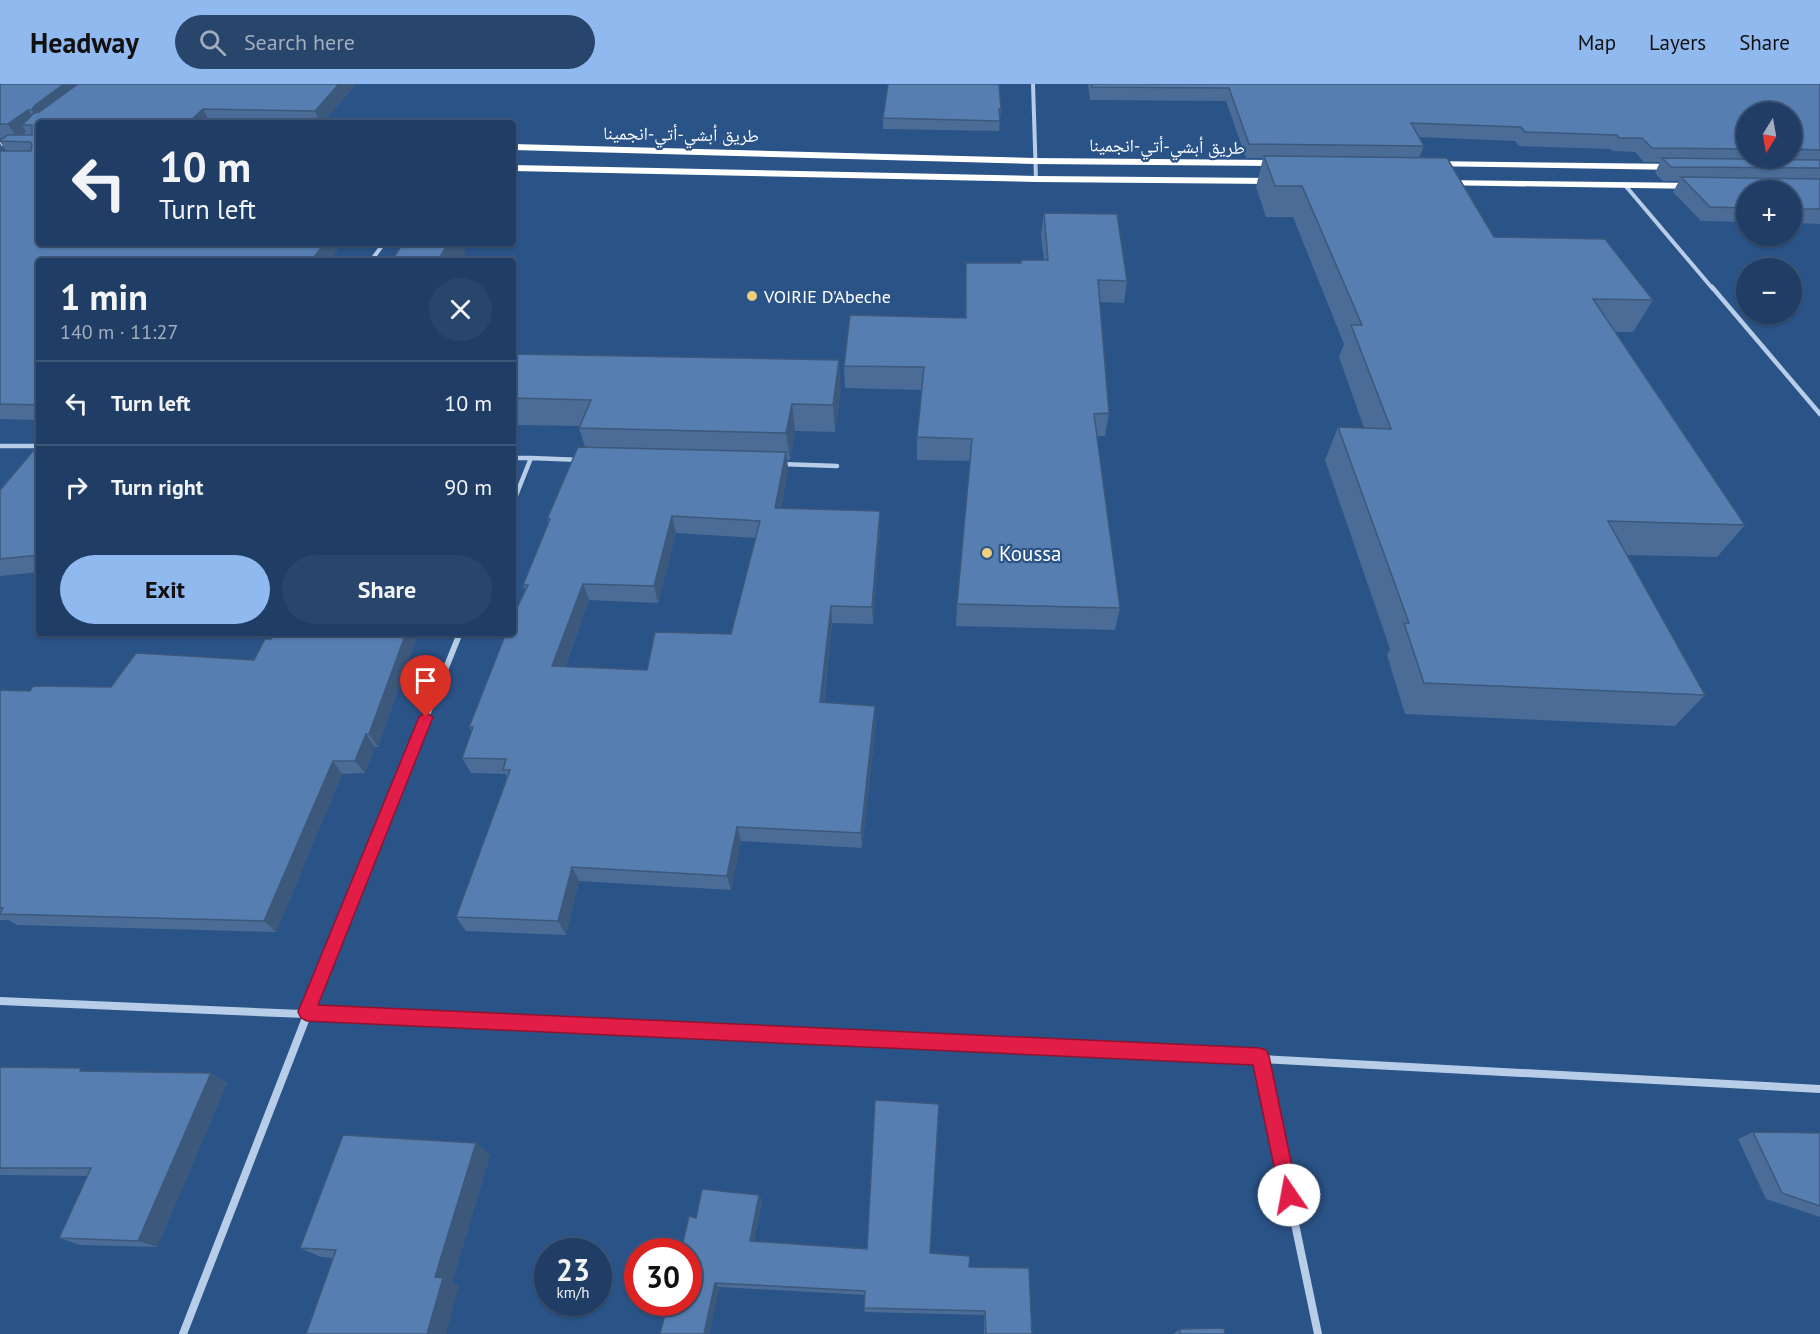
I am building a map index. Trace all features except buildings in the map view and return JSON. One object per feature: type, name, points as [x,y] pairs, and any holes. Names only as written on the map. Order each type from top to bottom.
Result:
[{"type":"highway","points":[[12,144],[36,144]]},
{"type":"highway","name":"طريق أبشي-أتي-انجمينا","points":[[516,147],[1034,161],[1298,163]]},
{"type":"highway","points":[[782,173],[788,153]]},
{"type":"highway","points":[[1417,164],[1691,167]]},
{"type":"highway","points":[[516,168],[1036,179],[1288,181]]},
{"type":"highway","points":[[1432,182],[1716,186]]},
{"type":"street","points":[[1033,84],[1036,179]]},
{"type":"street","points":[[1624,184],[1820,414]]},
{"type":"street","points":[[0,446],[36,446]]},
{"type":"street","points":[[516,458],[590,460]]},
{"type":"street","points":[[516,496],[531,458]]},
{"type":"street","points":[[778,464],[837,466]]},
{"type":"street","points":[[183,1334],[307,1012],[459,636]]},
{"type":"street","points":[[0,1001],[307,1012],[1260,1056],[1820,1089]]},
{"type":"street","points":[[1260,1056],[1318,1334]]},
{"type":"place","name":"VOIRIE D'Abeche","points":[[752,296]]},
{"type":"place","name":"Koussa","points":[[987,553]]},
{"type":"route","points":[[426,717],[307,1012],[1260,1056],[1289,1195]]}]
